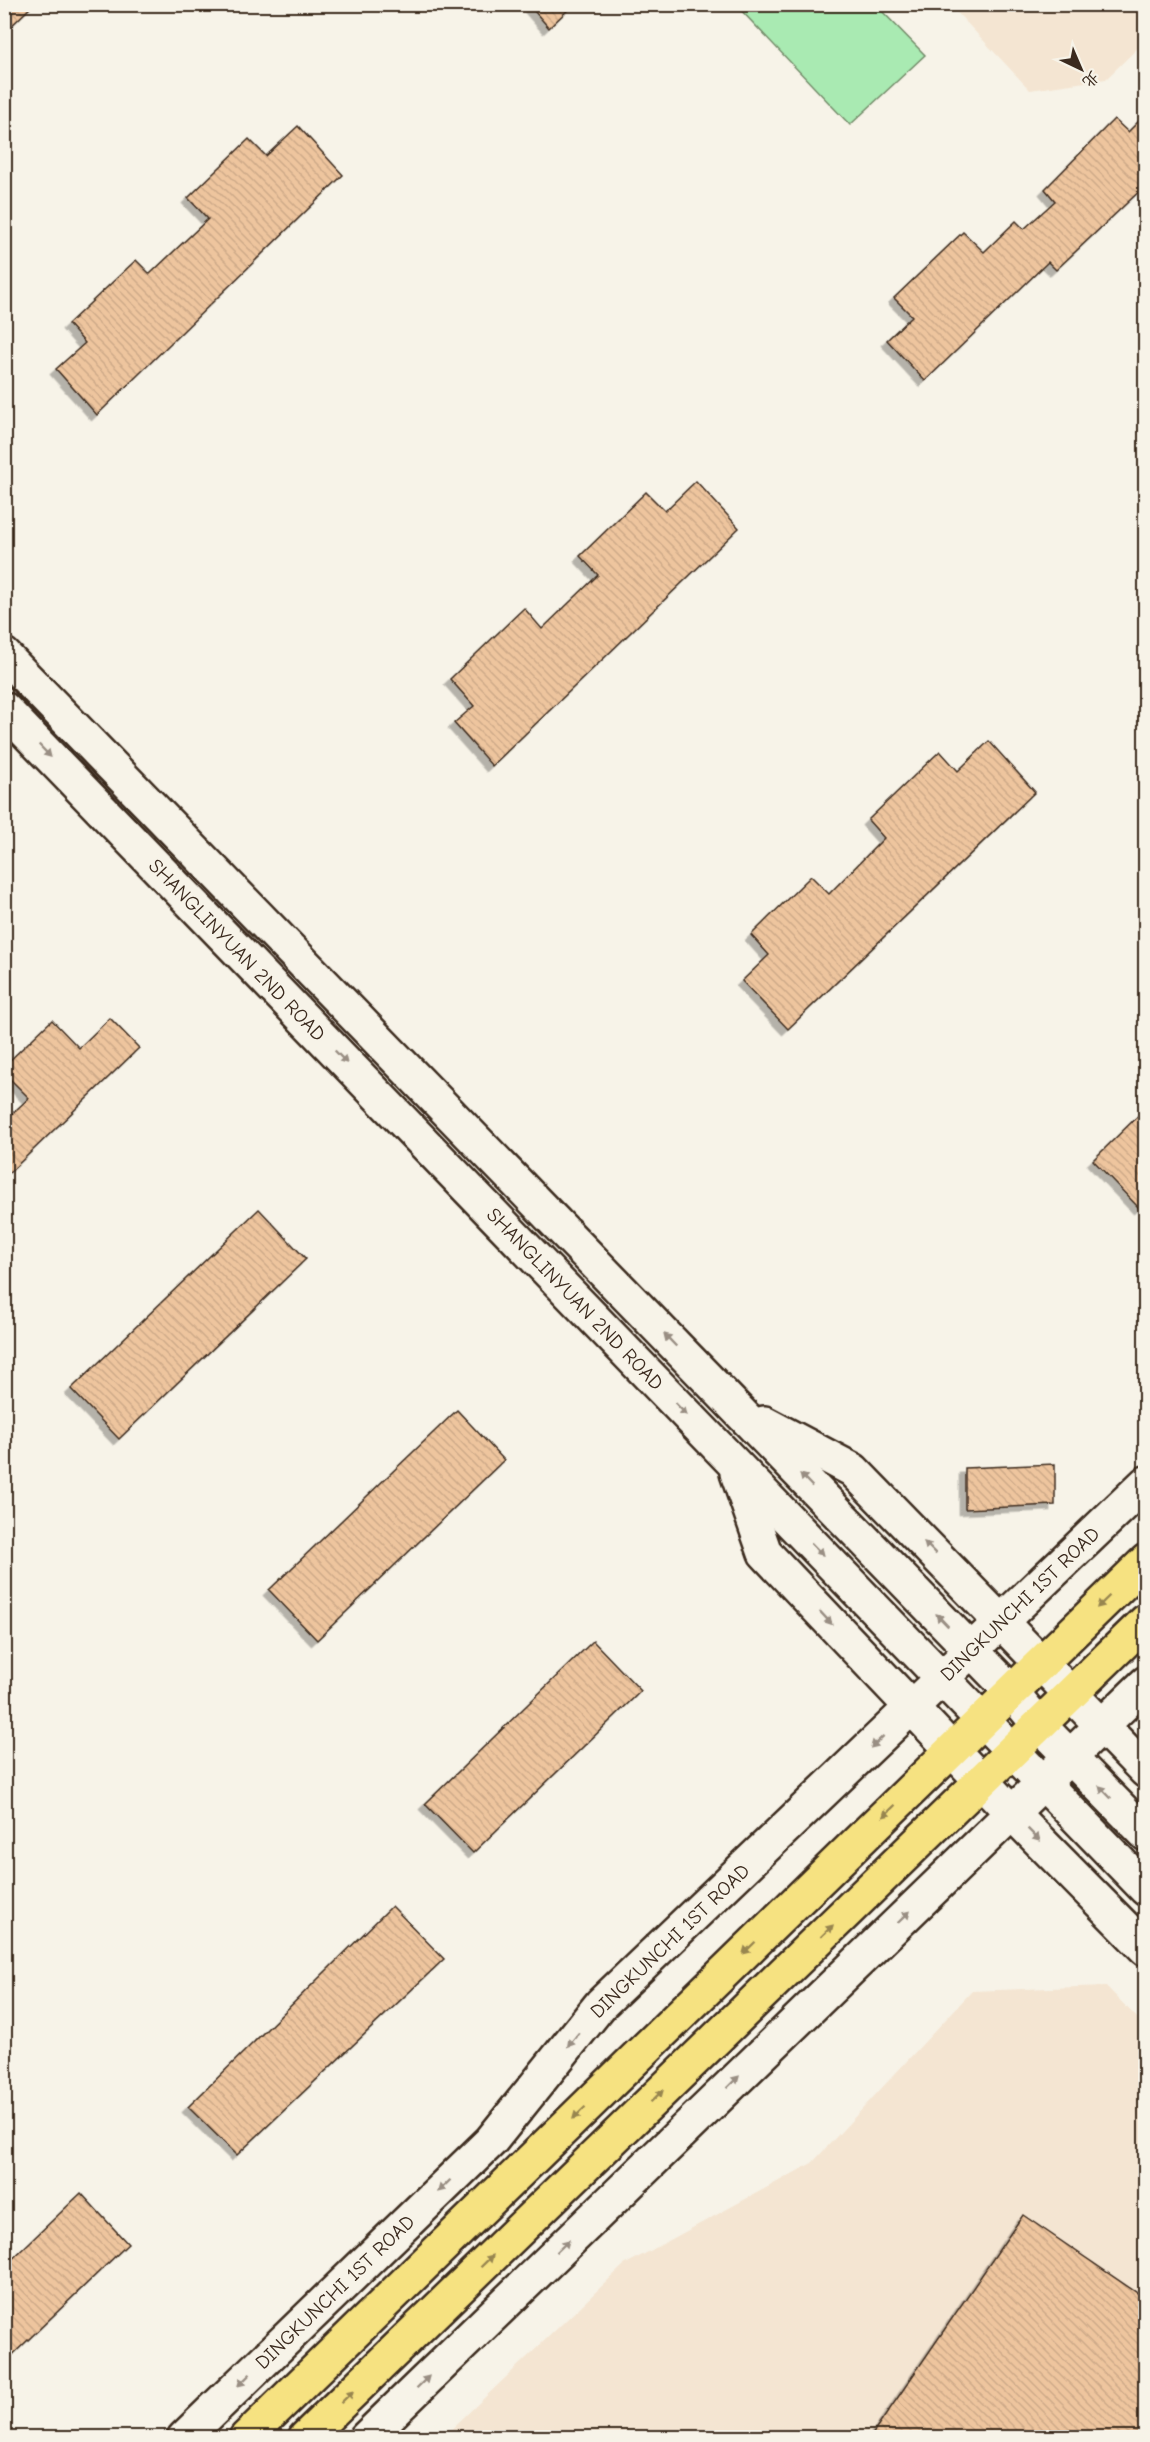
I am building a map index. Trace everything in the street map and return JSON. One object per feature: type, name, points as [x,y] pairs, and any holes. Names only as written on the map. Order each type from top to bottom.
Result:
[{"type":"main road","points":[[246,2438],[1146,1562]]},
{"type":"main road","points":[[305,2438],[1146,1621]]},
{"type":"street","name":"SHANGLINYUAN 2ND ROAD","points":[[4,655],[1011,1691],[1039,1725],[1146,1834]]},
{"type":"street","name":"SHANGLINYUAN 2ND ROAD","points":[[4,709],[1146,1889]]},
{"type":"street","points":[[736,1408],[853,1470],[1146,1771]]},
{"type":"street","points":[[734,1463],[765,1553],[1011,1812],[1146,1949]]},
{"type":"street","name":"DINGKUNCHI 1ST ROAD","points":[[184,2438],[491,2141],[601,2004],[1146,1483]]},
{"type":"street","points":[[366,2438],[1146,1683]]},
{"type":"shaded area","points":[[950,5],[1145,5],[1145,41],[1106,79],[1030,90]]},
{"type":"shaded area","points":[[1106,1986],[1145,2026],[1145,2437],[442,2438],[624,2265],[812,2163],[972,1991]]},
{"type":"green space","points":[[736,5],[876,5],[925,55],[850,125]]},
{"type":"building","points":[[4,4],[34,4],[4,33]]},
{"type":"building","points":[[528,4],[574,4],[549,28]]},
{"type":"building","points":[[1146,114],[1146,185],[1056,270],[1048,262],[925,381],[887,340],[912,316],[894,298],[963,232],[984,252],[1016,221],[1024,229],[1055,201],[1045,189],[1114,119],[1128,132]]},
{"type":"building","points":[[298,126],[343,175],[97,415],[56,369],[85,343],[68,324],[136,260],[150,274],[208,219],[188,198],[249,139],[266,156]]},
{"type":"building","points":[[696,481],[739,528],[492,766],[454,723],[474,706],[450,679],[524,608],[542,629],[598,575],[580,556],[646,492],[665,511]]},
{"type":"building","points":[[989,741],[1035,792],[788,1029],[742,981],[769,955],[751,935],[811,876],[829,894],[884,838],[868,820],[940,751],[958,771]]},
{"type":"building","points":[[110,1018],[139,1048],[4,1178],[4,1121],[29,1098],[4,1073],[4,1066],[52,1020],[79,1048]]},
{"type":"building","points":[[1146,1108],[1146,1202],[1139,1208],[1093,1160]]},
{"type":"building","points":[[259,1209],[306,1259],[119,1439],[71,1389]]},
{"type":"building","points":[[457,1410],[504,1460],[317,1640],[269,1590]]},
{"type":"building","points":[[1055,1464],[1055,1505],[965,1509],[965,1468]]},
{"type":"building","points":[[593,1641],[641,1691],[473,1853],[425,1804]]},
{"type":"building","points":[[392,1906],[444,1959],[237,2155],[188,2107]]},
{"type":"building","points":[[81,2193],[128,2244],[4,2363],[4,2267]]},
{"type":"building","points":[[1023,2215],[1146,2299],[1146,2438],[870,2438]]}]
